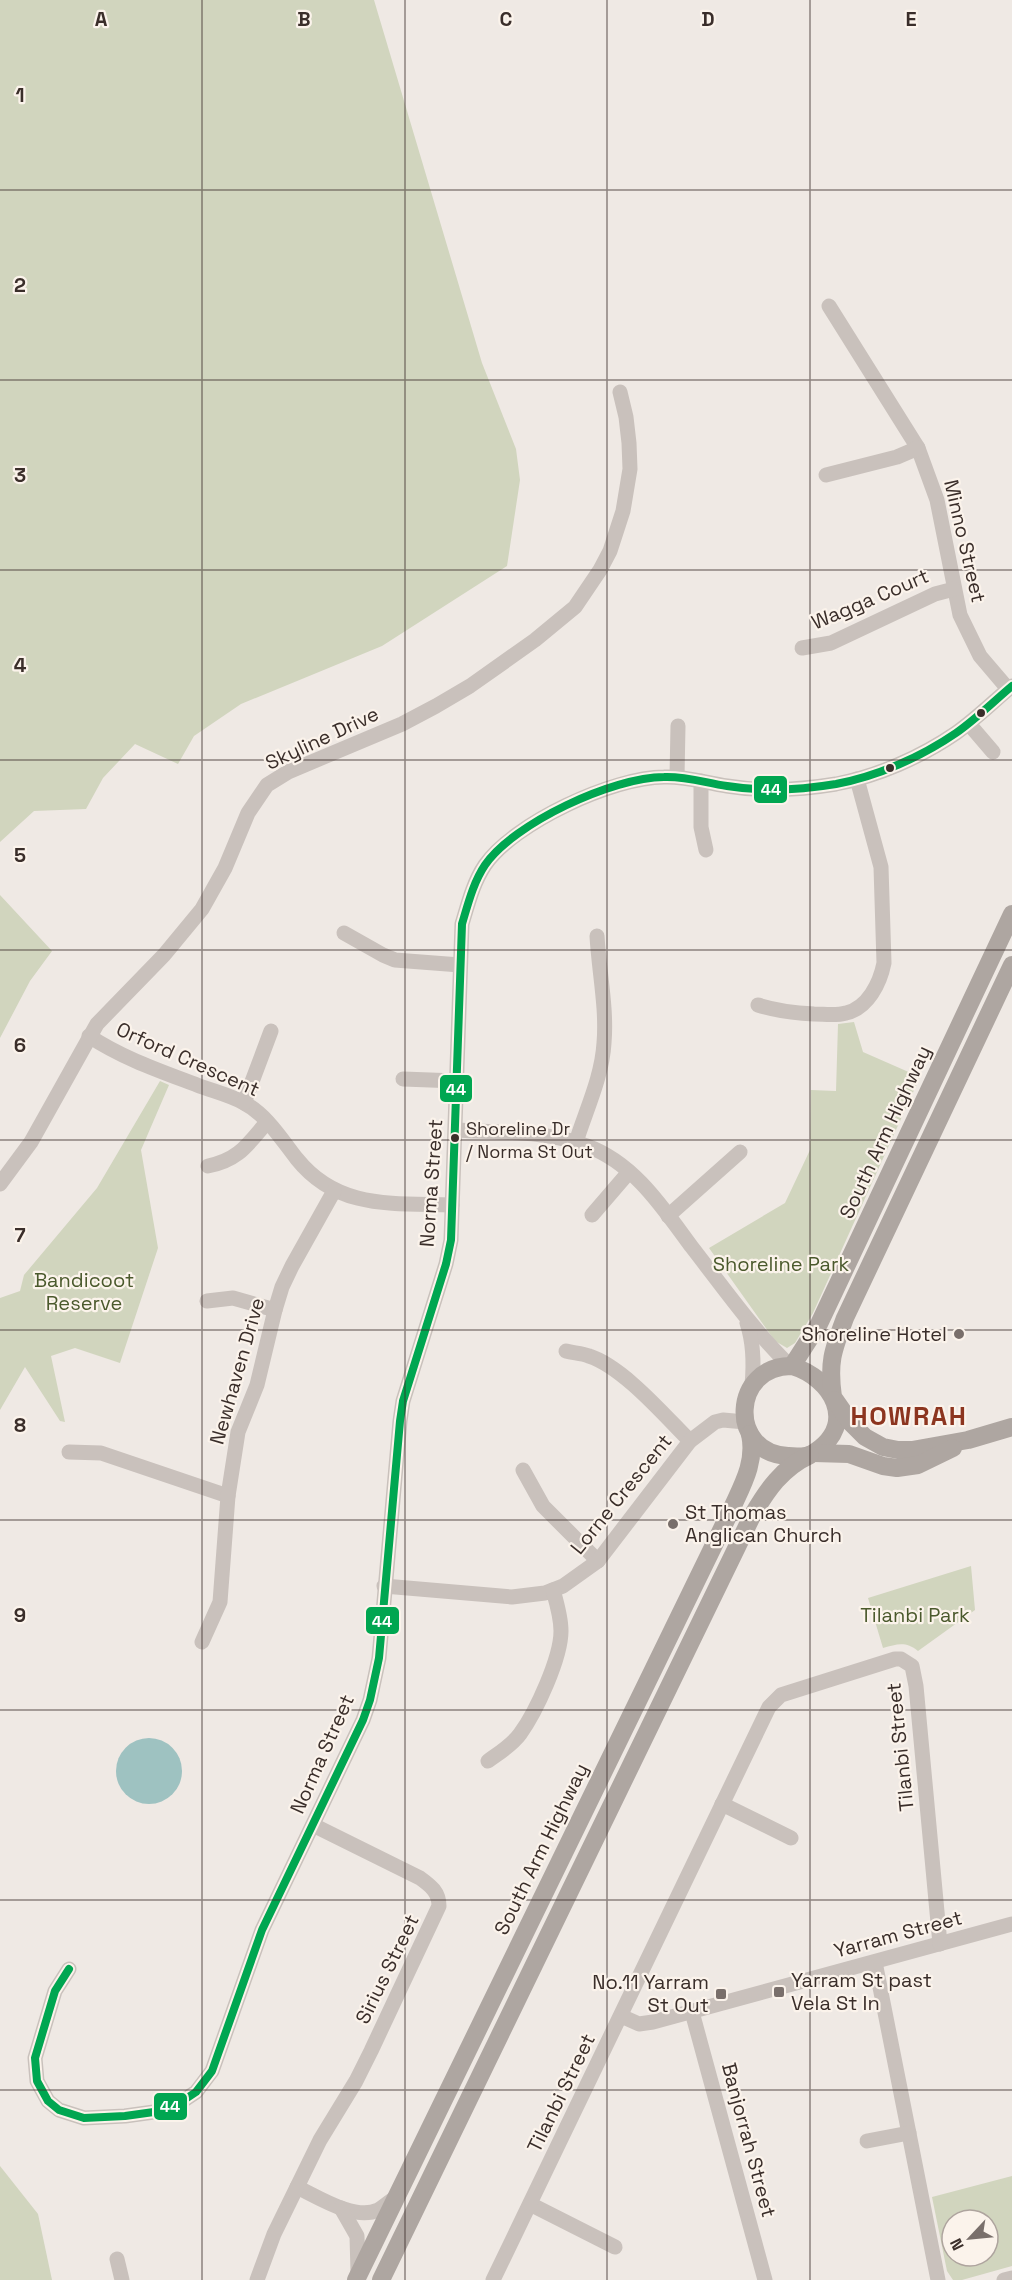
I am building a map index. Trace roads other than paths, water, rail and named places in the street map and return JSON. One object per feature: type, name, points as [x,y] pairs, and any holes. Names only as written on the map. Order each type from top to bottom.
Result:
[{"type":"main road","name":"South Arm Highway","points":[[791,1366],[819,1324],[1012,914]]},
{"type":"main road","points":[[381,2280],[752,1516],[775,1480],[790,1466],[812,1454],[830,1437],[836,1425],[837,1413],[830,1365],[845,1318],[1012,965]]},
{"type":"main road","points":[[968,1440],[928,1461],[906,1467],[883,1466],[849,1454],[791,1456],[775,1454],[761,1446],[747,1428],[745,1401],[752,1385],[771,1371],[791,1366],[812,1374],[824,1384],[860,1433],[883,1447],[912,1450],[968,1440],[1012,1427]]},
{"type":"main road","name":"South Arm Highway","points":[[357,2278],[731,1510],[752,1459],[752,1447],[747,1428]]},
{"type":"street","name":"Minno Street","points":[[829,306],[918,448],[937,500],[960,615],[973,644],[1010,688]]},
{"type":"street","name":"Skyline Drive","points":[[0,1184],[31,1142],[89,1036],[105,1013],[164,955],[198,915],[225,868],[248,813],[267,785],[288,772],[402,724],[436,706],[470,686],[535,640],[575,607],[610,551],[623,511],[630,469],[626,417],[620,392]]},
{"type":"street","points":[[826,475],[897,457],[918,448]]},
{"type":"street","name":"Wagga Court","points":[[802,648],[831,643],[935,594],[954,589]]},
{"type":"street","name":"Norma Street","points":[[69,1970],[55,1991],[34,2058],[37,2081],[48,2101],[59,2110],[84,2118],[145,2115],[161,2111],[196,2092],[212,2071],[262,1930],[313,1826],[370,1700],[379,1658],[400,1421],[446,1264],[451,1239],[462,924],[471,894],[485,865],[514,835],[540,818],[609,788],[642,779],[677,777],[737,788],[782,790],[805,789],[857,779],[916,756],[955,734],[1010,688]]},
{"type":"street","points":[[969,724],[993,752]]},
{"type":"street","points":[[677,777],[678,726]]},
{"type":"street","points":[[758,1005],[783,1012],[845,1014],[867,1000],[878,983],[884,963],[881,867],[857,779]]},
{"type":"street","points":[[701,781],[701,827],[706,850]]},
{"type":"street","points":[[344,933],[395,960],[460,965]]},
{"type":"street","points":[[576,1142],[599,1073],[604,1044],[604,1012],[597,936]]},
{"type":"street","points":[[244,1103],[271,1031]]},
{"type":"street","name":"Orford Crescent","points":[[89,1036],[102,1045],[154,1069],[244,1103],[267,1122],[300,1163],[334,1191],[369,1201],[452,1205]]},
{"type":"street","points":[[404,1079],[457,1081]]},
{"type":"street","points":[[208,1166],[233,1159],[267,1122]]},
{"type":"street","points":[[456,1130],[529,1133],[576,1142],[609,1156],[645,1186],[743,1313],[791,1366]]},
{"type":"street","points":[[668,1216],[740,1152]]},
{"type":"street","points":[[592,1215],[629,1172]]},
{"type":"street","name":"Newhaven Drive","points":[[202,1642],[220,1602],[228,1496],[238,1432],[257,1385],[274,1310],[292,1266],[334,1191]]},
{"type":"street","points":[[207,1301],[233,1298],[274,1310]]},
{"type":"street","points":[[743,1313],[751,1335],[754,1357],[752,1385]]},
{"type":"street","points":[[566,1351],[589,1356],[624,1377],[690,1441]]},
{"type":"street","name":"Lorne Crescent","points":[[384,1586],[512,1597],[553,1590],[578,1577],[597,1561],[690,1441],[715,1422],[723,1420],[747,1428]]},
{"type":"street","points":[[69,1452],[101,1453],[228,1496]]},
{"type":"street","points":[[524,1470],[543,1506],[597,1561]]},
{"type":"street","points":[[488,1761],[520,1734],[553,1670],[561,1644],[561,1620],[553,1590]]},
{"type":"street","name":"Tilanbi Street","points":[[494,2280],[769,1707],[781,1695],[895,1659],[912,1666],[916,1686],[940,1944]]},
{"type":"street","points":[[722,1804],[791,1838]]},
{"type":"street","name":"Sirius Street","points":[[257,2280],[274,2234],[320,2140],[366,2061],[439,1906],[439,1898],[435,1890],[420,1878],[313,1826]]},
{"type":"street","name":"Yarram Street","points":[[621,2016],[644,2024],[1012,1924]]},
{"type":"street","points":[[875,1962],[938,2280]]},
{"type":"street","name":"Banjorrah Street","points":[[692,2012],[765,2280]]},
{"type":"street","points":[[867,2141],[909,2133]]},
{"type":"street","points":[[297,2187],[340,2208],[371,2212],[380,2209],[398,2196]]},
{"type":"street","points":[[530,2204],[615,2247]]},
{"type":"street","points":[[340,2208],[357,2236],[357,2278]]},
{"type":"street","points":[[117,2259],[122,2280]]},
{"type":"street","points":[[1004,2280],[1012,2278]]},
{"type":"water","points":[[142,1738],[156,1738],[168,1743],[177,1752],[182,1771],[180,1784],[173,1795],[156,1804],[142,1804],[130,1799],[121,1790],[116,1778],[116,1764],[121,1752],[130,1743]]},
{"type":"place","name":"Shoreline Dr / Norma St Out","points":[[455,1138]]},
{"type":"place","name":"Shoreline Hotel","points":[[959,1334]]},
{"type":"place","name":"St Thomas Anglican Church","points":[[673,1524]]},
{"type":"place","name":"Yarram St past Vela St In","points":[[779,1992]]},
{"type":"place","name":"No.11 Yarram St Out","points":[[721,1994]]},
{"type":"district","name":"HOWRAH","points":[[909,1416]]},
{"type":"park label","name":"Shoreline Park","points":[[781,1264]]},
{"type":"park label","name":"Bandicoot Reserve","points":[[84,1292]]},
{"type":"park label","name":"Tilanbi Park","points":[[915,1615]]}]
